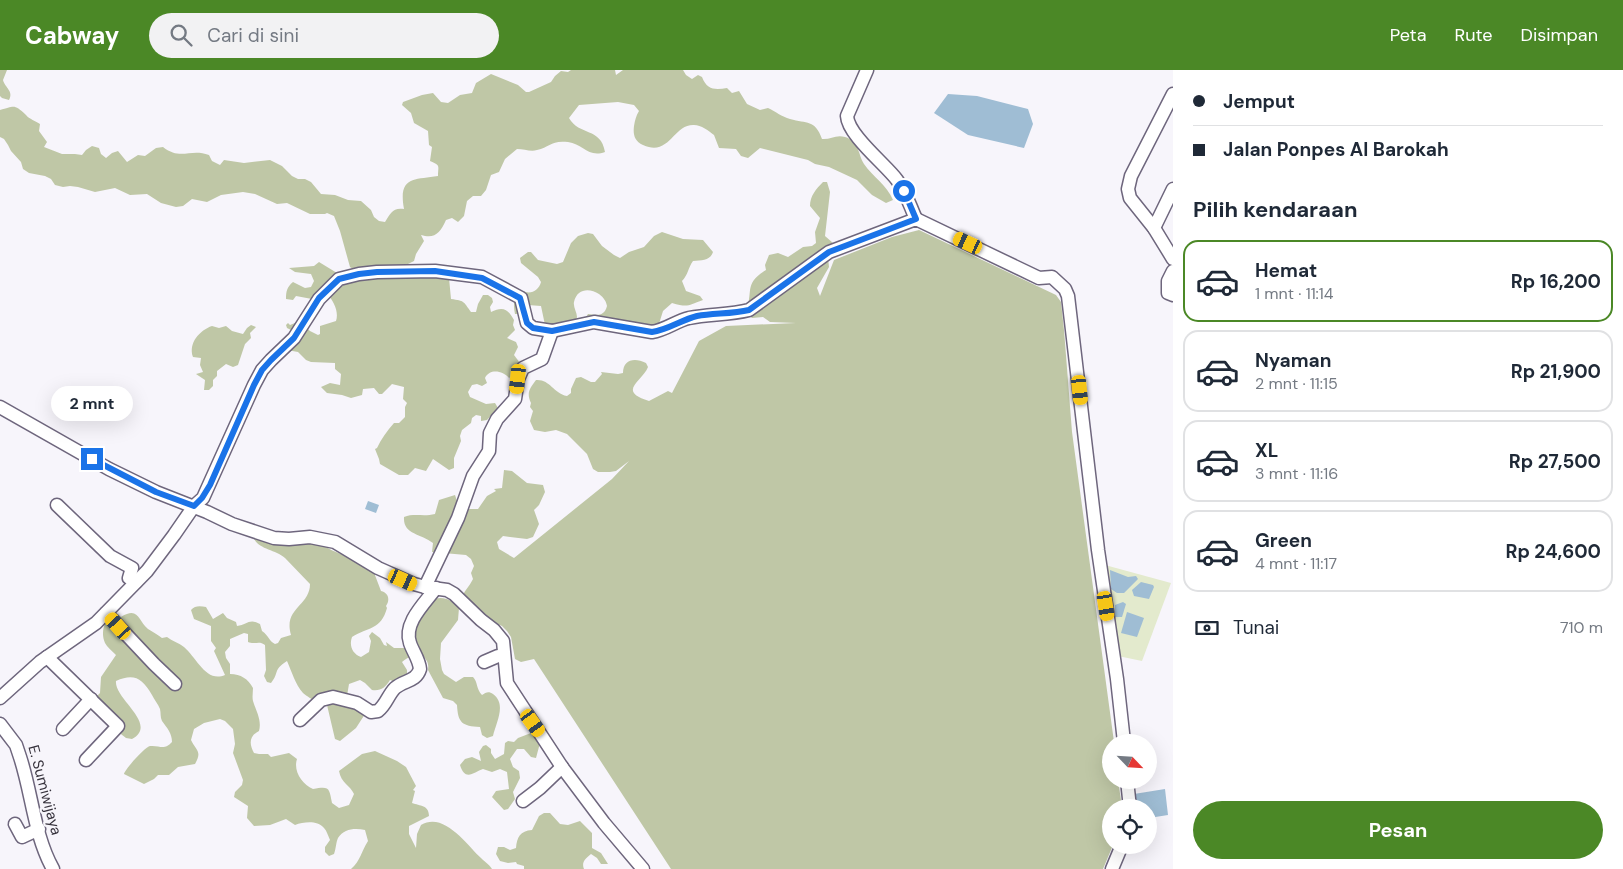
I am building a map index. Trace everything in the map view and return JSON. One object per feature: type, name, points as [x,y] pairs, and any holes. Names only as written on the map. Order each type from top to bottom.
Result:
[{"type":"street","points":[[867,70],[848,116],[848,122],[860,139],[896,179],[904,191],[916,219],[1039,278],[1052,277],[1068,296],[1098,550],[1123,734]]},
{"type":"street","points":[[1173,94],[1131,176],[1128,189],[1130,198],[1154,228],[1173,259]]},
{"type":"street","points":[[1154,228],[1173,189]]},
{"type":"street","points":[[0,698],[25,674],[91,627],[136,582],[174,535],[210,485],[262,370],[294,338],[319,298],[339,279],[359,274],[411,270],[435,271],[482,278],[520,298],[529,326],[541,330],[552,331],[594,322],[652,332],[661,331],[685,319],[739,313],[749,310],[829,252],[916,219]]},
{"type":"street","points":[[1173,271],[1168,281],[1168,293],[1173,295]]},
{"type":"street","points":[[300,720],[321,700],[333,696],[357,703],[371,712],[378,712],[387,702],[395,688],[414,679],[420,669],[410,642],[410,626],[430,588],[458,518],[472,476],[489,451],[490,433],[497,419],[515,399],[518,379],[523,368],[542,359],[552,331]]},
{"type":"street","points":[[0,407],[109,469],[156,492],[194,506],[232,524],[274,538],[310,537],[335,542],[378,568],[430,588],[447,590],[454,594],[494,630],[503,641],[507,683],[562,767],[604,823],[643,869]]},
{"type":"street","points":[[57,505],[110,556],[132,568],[129,578],[136,582]]},
{"type":"street","points":[[106,613],[175,684]]},
{"type":"street","points":[[484,662],[498,656],[504,656]]},
{"type":"street","points":[[47,657],[118,726],[86,760]]},
{"type":"street","points":[[64,729],[91,699]]},
{"type":"street","name":"E. Sumiwijaya","points":[[0,724],[16,745],[25,771],[48,860],[53,869]]},
{"type":"street","points":[[523,801],[562,767]]},
{"type":"street","points":[[16,824],[22,837],[39,828]]},
{"type":"street","points":[[1112,869],[1118,854]]},
{"type":"green space","points":[[0,70],[7,70],[3,80],[10,92],[9,100],[0,96]]},
{"type":"green space","points":[[571,70],[615,70],[616,75],[623,70],[683,70],[692,79],[698,75],[702,77],[709,87],[727,88],[732,93],[739,91],[747,104],[760,110],[768,108],[787,118],[810,123],[816,128],[822,139],[839,136],[850,139],[856,145],[864,164],[887,190],[893,200],[886,203],[872,195],[857,180],[808,160],[760,148],[748,158],[741,156],[736,149],[719,148],[714,135],[697,125],[681,129],[665,144],[652,148],[643,145],[636,139],[634,129],[636,116],[639,111],[634,105],[618,102],[579,105],[569,118],[573,124],[599,139],[603,144],[605,152],[590,152],[568,142],[554,143],[535,151],[517,149],[505,159],[499,172],[491,175],[486,190],[481,196],[473,196],[467,201],[464,216],[458,222],[452,218],[446,220],[437,234],[430,236],[421,235],[424,241],[414,261],[408,264],[449,278],[451,299],[463,302],[471,312],[476,312],[483,295],[488,295],[492,298],[493,302],[490,307],[491,312],[502,309],[510,313],[514,320],[515,330],[507,338],[516,342],[518,347],[514,355],[520,363],[521,370],[509,378],[500,372],[493,372],[485,378],[487,383],[482,386],[472,385],[468,392],[470,397],[486,404],[495,403],[498,408],[487,420],[481,421],[481,416],[476,415],[472,418],[471,423],[462,430],[461,441],[454,458],[454,468],[449,470],[433,459],[426,471],[415,468],[408,475],[399,475],[380,464],[375,449],[394,423],[399,423],[405,417],[407,403],[403,399],[404,387],[392,384],[382,394],[379,394],[374,388],[363,389],[362,395],[351,398],[327,393],[321,387],[330,383],[340,385],[341,374],[335,369],[335,363],[311,362],[298,352],[287,350],[295,332],[287,328],[286,325],[288,323],[290,325],[300,321],[310,331],[318,335],[320,334],[320,326],[336,321],[337,318],[335,307],[327,294],[312,299],[296,296],[293,300],[286,299],[287,289],[293,282],[305,288],[311,287],[314,281],[311,274],[295,272],[289,268],[314,266],[319,262],[337,273],[339,279],[356,271],[350,267],[334,216],[327,213],[310,214],[287,203],[277,204],[255,194],[243,192],[221,195],[207,202],[192,199],[183,206],[176,207],[161,203],[147,194],[130,195],[115,188],[95,192],[78,187],[63,187],[55,185],[51,179],[45,176],[29,173],[23,169],[21,162],[11,151],[4,139],[0,137],[0,110],[14,107],[40,124],[39,131],[47,142],[44,147],[62,154],[82,155],[92,146],[99,148],[101,154],[106,158],[118,151],[127,162],[138,155],[145,156],[156,148],[163,147],[180,154],[202,153],[209,155],[212,161],[220,165],[224,160],[244,163],[270,160],[282,166],[292,176],[311,182],[321,194],[361,201],[371,210],[374,217],[379,221],[385,222],[394,210],[404,209],[403,190],[406,185],[415,179],[438,176],[438,166],[430,161],[432,147],[429,145],[428,131],[414,123],[411,113],[402,105],[403,102],[433,93],[441,102],[448,103],[460,95],[472,93],[476,83],[491,74],[518,85],[526,92],[529,92],[551,82],[561,71],[568,72]]},
{"type":"green space","points":[[823,182],[827,182],[830,192],[825,236],[833,243],[834,248],[828,257],[829,267],[817,288],[820,296],[834,260],[892,237],[919,230],[1056,295],[1061,302],[1072,432],[1113,734],[1102,734],[1102,789],[1119,789],[1121,799],[1102,799],[1102,854],[1109,854],[1103,869],[671,869],[534,659],[521,662],[515,659],[511,637],[507,631],[461,599],[473,579],[471,573],[474,566],[471,559],[466,555],[432,552],[433,543],[414,533],[404,523],[404,517],[435,514],[439,500],[455,495],[459,507],[478,509],[487,496],[496,491],[494,489],[502,488],[504,470],[512,471],[527,483],[543,485],[545,492],[539,505],[534,510],[539,524],[533,537],[527,539],[503,536],[497,542],[499,549],[514,558],[612,479],[629,461],[616,471],[598,472],[593,469],[587,454],[567,434],[556,430],[545,432],[534,430],[530,421],[533,411],[530,407],[530,388],[536,380],[541,380],[567,396],[571,393],[576,378],[581,377],[595,382],[602,374],[601,372],[623,373],[627,363],[637,360],[646,363],[648,367],[633,390],[639,397],[649,401],[668,391],[672,393],[699,341],[726,326],[796,323],[770,322],[763,317],[752,318],[745,312],[751,285],[766,270],[765,265],[769,255],[778,253],[788,257],[803,247],[812,246],[816,243],[815,232],[820,218],[810,206],[810,202]]},
{"type":"green space","points":[[662,232],[683,239],[703,240],[713,252],[708,259],[693,261],[682,281],[686,291],[700,296],[703,300],[685,306],[672,303],[663,311],[658,327],[583,322],[588,314],[602,314],[607,306],[599,294],[588,290],[584,290],[576,297],[574,304],[577,317],[575,323],[570,327],[545,325],[541,306],[528,305],[524,314],[515,314],[514,304],[517,295],[523,291],[534,291],[541,282],[538,277],[521,263],[520,258],[528,252],[531,252],[538,260],[557,264],[563,262],[571,243],[578,236],[588,233],[593,234],[602,246],[620,258],[629,252],[644,247],[654,236]]},
{"type":"green space","points":[[251,325],[256,327],[250,333],[251,338],[245,344],[238,365],[233,367],[226,364],[217,371],[217,376],[213,380],[213,386],[209,390],[204,390],[205,380],[196,374],[203,372],[200,365],[201,358],[193,357],[192,352],[196,338],[212,326],[219,328],[226,326],[232,331],[243,334]]},
{"type":"green space","points":[[253,537],[318,540],[329,548],[373,570],[381,591],[387,595],[388,601],[384,615],[378,624],[352,637],[352,649],[355,654],[361,657],[369,652],[371,641],[369,636],[372,632],[380,638],[384,645],[387,646],[386,642],[394,648],[404,648],[408,634],[434,599],[448,599],[459,608],[458,620],[441,643],[440,659],[442,670],[444,674],[456,682],[464,677],[473,677],[482,695],[490,692],[497,698],[500,708],[498,720],[493,736],[487,738],[482,735],[480,727],[469,726],[460,720],[457,705],[453,701],[443,698],[422,655],[407,658],[402,662],[407,670],[407,675],[395,682],[390,680],[384,687],[378,690],[372,690],[360,680],[349,684],[347,696],[367,711],[356,728],[340,741],[335,739],[327,705],[316,703],[303,693],[287,661],[278,669],[271,683],[267,682],[264,676],[266,670],[265,645],[248,642],[248,634],[244,633],[230,639],[230,646],[225,652],[230,664],[230,674],[244,678],[253,688],[253,701],[260,723],[259,731],[253,735],[251,740],[254,753],[268,754],[271,757],[289,753],[297,759],[296,768],[299,777],[313,789],[328,789],[332,803],[339,808],[349,805],[354,794],[339,771],[362,754],[375,751],[397,761],[406,767],[416,786],[413,790],[415,791],[412,803],[423,806],[429,812],[429,816],[409,826],[409,834],[416,848],[417,834],[421,825],[438,822],[454,831],[492,869],[351,869],[359,859],[368,841],[365,830],[354,829],[343,832],[338,838],[334,854],[329,856],[325,852],[325,847],[330,840],[321,825],[306,823],[295,825],[286,819],[270,825],[254,826],[247,818],[248,806],[234,797],[243,780],[233,753],[235,744],[233,729],[220,719],[204,723],[194,729],[191,740],[198,754],[195,764],[178,767],[169,775],[158,775],[144,784],[124,774],[148,747],[167,746],[172,742],[172,739],[161,720],[158,705],[141,681],[128,677],[116,681],[121,696],[133,711],[141,726],[139,733],[132,739],[126,738],[117,731],[96,700],[100,693],[101,677],[116,655],[107,646],[104,639],[103,631],[107,619],[112,613],[118,614],[121,617],[131,613],[135,614],[148,629],[162,638],[167,637],[184,647],[207,673],[218,677],[225,675],[214,651],[216,648],[211,641],[211,626],[194,619],[191,610],[194,607],[206,607],[213,619],[223,613],[227,618],[236,622],[237,626],[256,622],[260,624],[262,631],[275,644],[281,638],[291,635],[290,626],[293,613],[309,591],[310,584],[285,558],[263,547]]},
{"type":"green space","points":[[1105,565],[1171,583],[1142,661],[1118,656]]},
{"type":"green space","points":[[531,733],[534,734],[540,743],[536,758],[531,757],[524,749],[517,749],[510,759],[513,767],[519,771],[520,778],[513,792],[515,799],[508,809],[504,810],[492,797],[496,791],[509,789],[507,772],[500,769],[492,772],[483,769],[467,775],[460,765],[465,759],[472,757],[481,761],[479,752],[486,745],[491,749],[495,759],[504,754],[505,743],[508,741],[514,742],[518,738]]},
{"type":"green space","points":[[544,813],[550,813],[560,824],[568,825],[580,821],[592,833],[592,848],[601,853],[608,864],[601,864],[591,854],[584,862],[584,869],[524,869],[524,866],[516,862],[500,861],[496,854],[498,847],[510,850],[516,848],[520,835],[532,830],[539,816]]},
{"type":"water","points":[[948,94],[977,96],[1028,109],[1033,124],[1024,148],[968,135],[934,113]]},
{"type":"water","points":[[368,501],[379,505],[376,513],[365,509]]},
{"type":"water","points":[[1110,570],[1128,577],[1136,576],[1138,579],[1124,593],[1117,593],[1111,589]]},
{"type":"water","points":[[1141,582],[1153,585],[1154,587],[1149,599],[1134,596],[1132,590]]},
{"type":"water","points":[[1123,602],[1126,604],[1122,617],[1115,617],[1115,605]]},
{"type":"water","points":[[1127,612],[1144,618],[1137,637],[1121,633]]},
{"type":"water","points":[[1165,789],[1168,815],[1157,817],[1157,799],[1135,799],[1134,794]]},
{"type":"route","points":[[92,459],[156,492],[194,506],[202,498],[210,485],[224,450],[262,370],[294,338],[319,298],[339,279],[359,274],[411,270],[473,276],[494,283],[520,298],[527,323],[533,328],[552,331],[584,323],[602,322],[652,332],[661,331],[685,319],[714,314],[739,313],[749,310],[829,252],[916,219],[904,191]]}]
